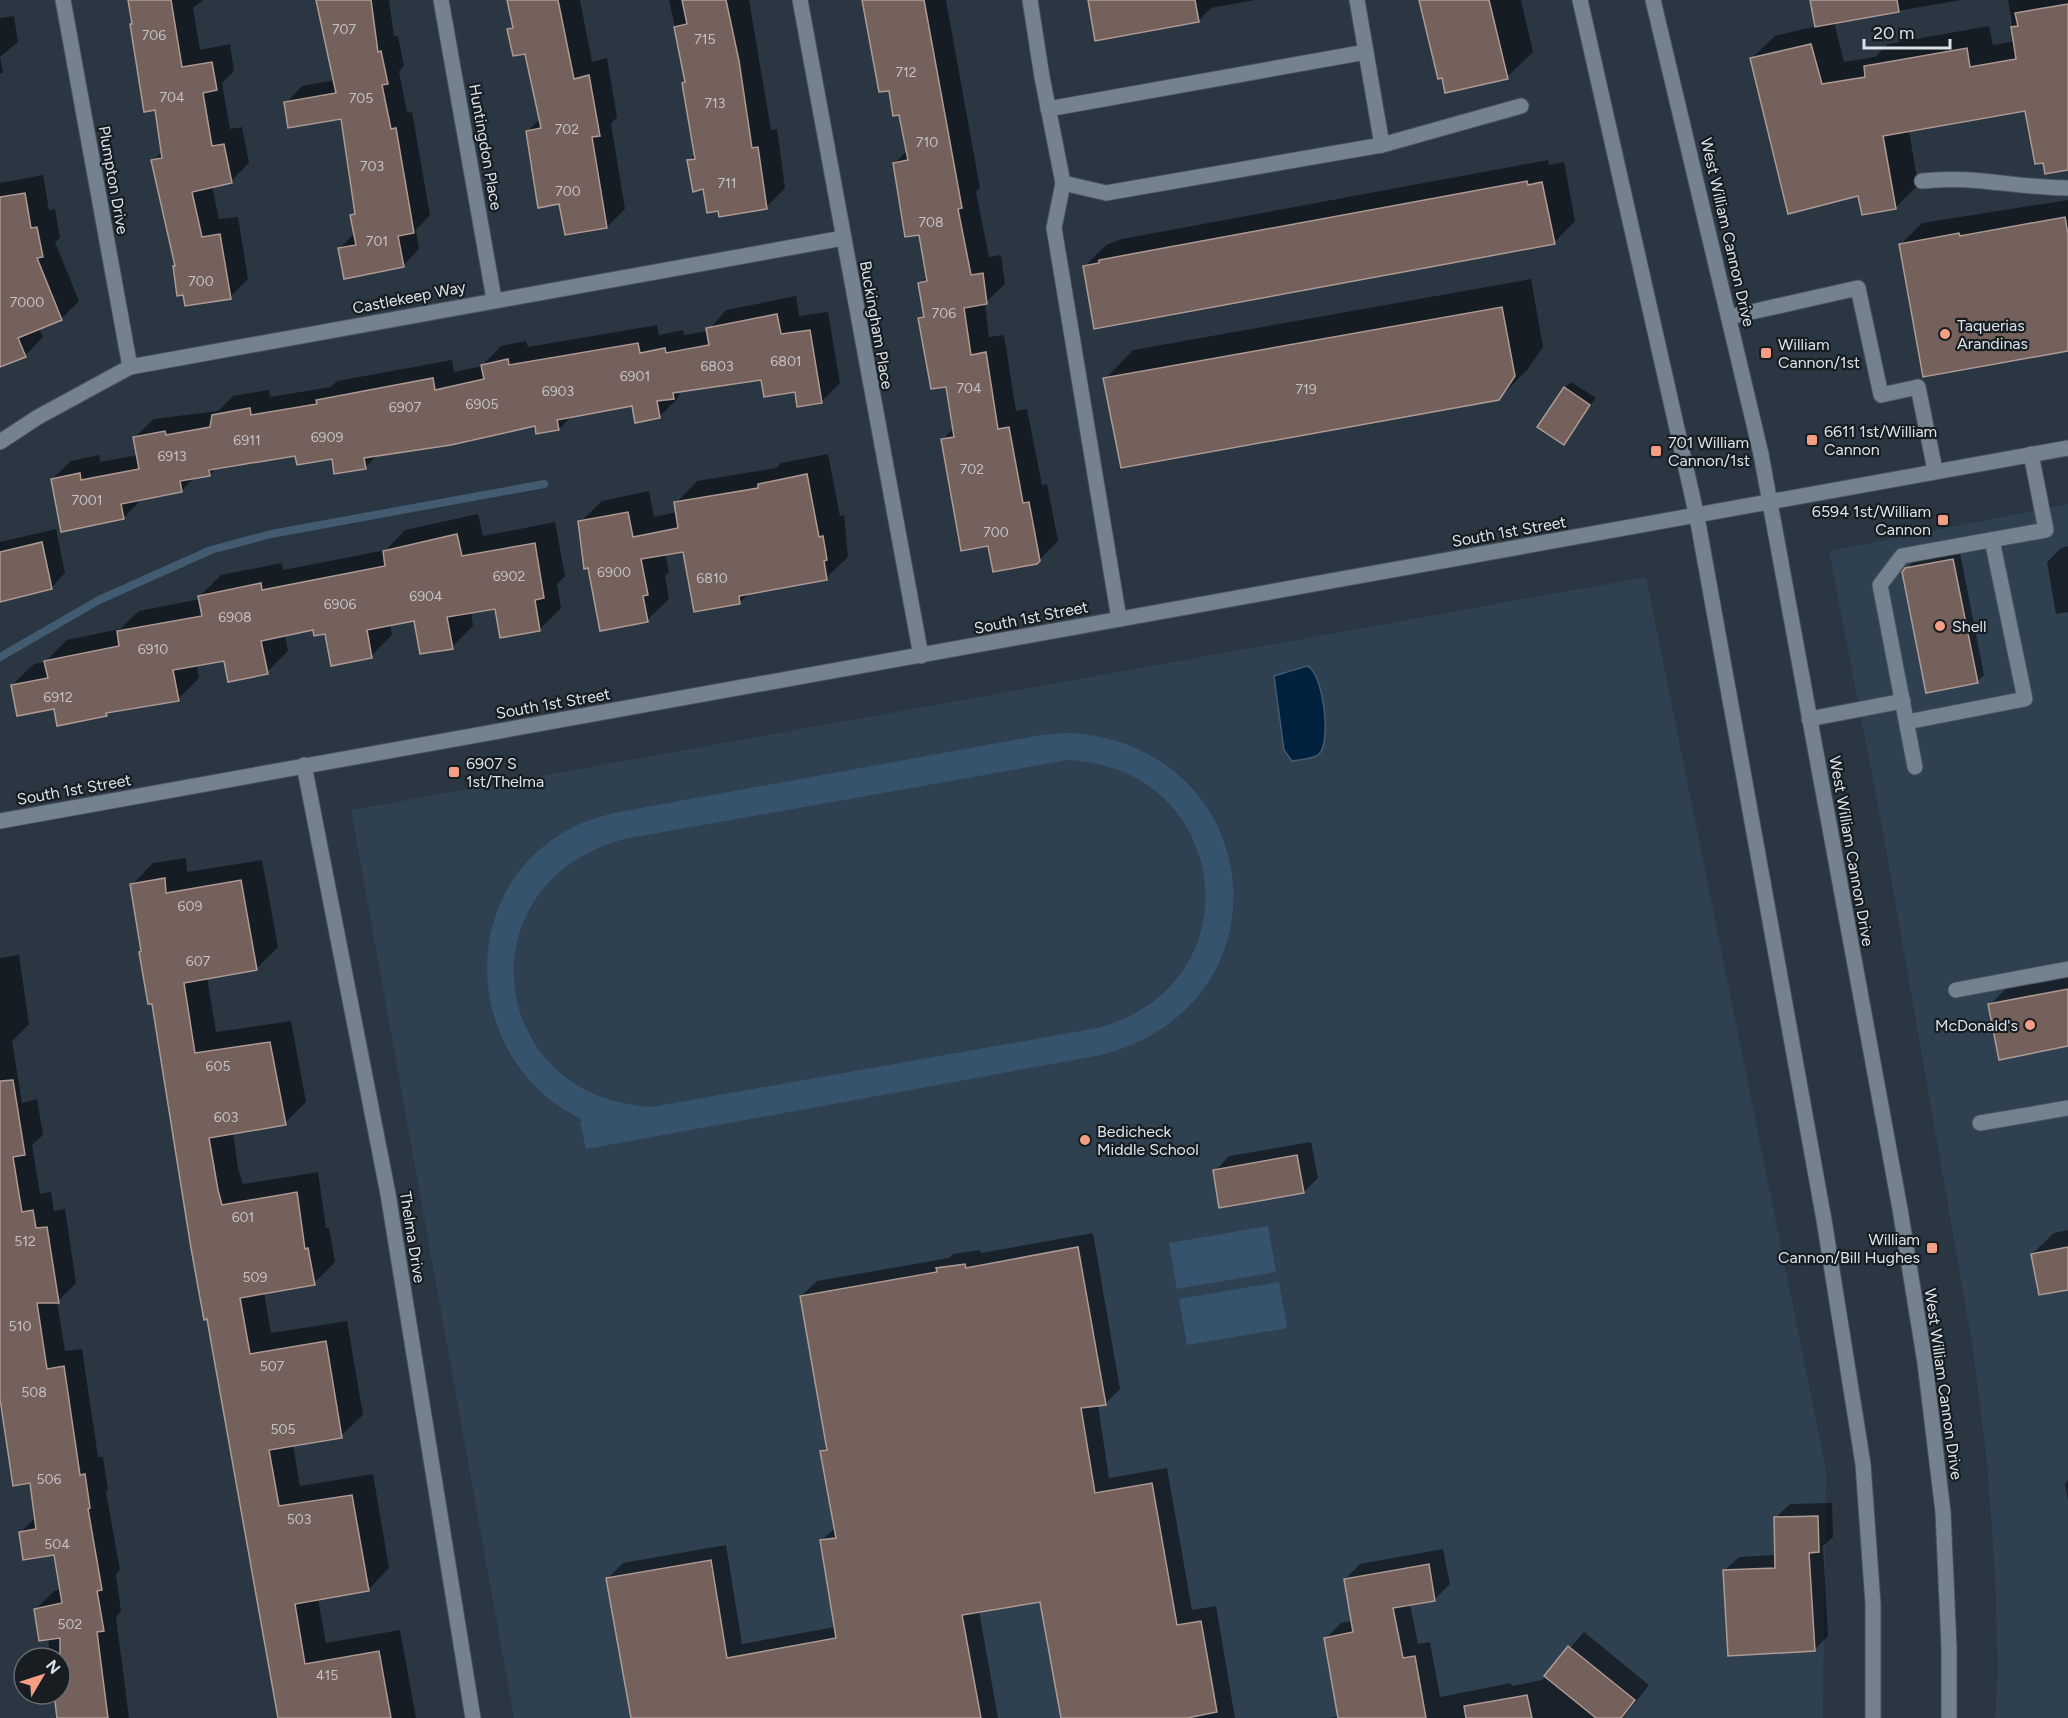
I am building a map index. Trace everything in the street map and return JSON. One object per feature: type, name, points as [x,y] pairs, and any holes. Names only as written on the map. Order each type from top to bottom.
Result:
[{"type":"main road","name":"Plumpton Drive","points":[[63,0],[130,367]]},
{"type":"main road","name":"Huntingdon Place","points":[[441,0],[494,299]]},
{"type":"main road","name":"Buckingham Place","points":[[800,0],[921,656]]},
{"type":"main road","points":[[1030,0],[1063,183],[1054,228],[1119,619]]},
{"type":"main road","points":[[1357,0],[1382,145]]},
{"type":"main road","points":[[1580,0],[1697,517],[1826,1231],[1863,1464],[1872,1604],[1873,1718]]},
{"type":"main road","name":"West William Cannon Drive","points":[[1653,0],[1730,317],[1770,502],[1925,1364],[1943,1512],[1950,1647],[1949,1718]]},
{"type":"main road","points":[[1048,108],[1366,52]]},
{"type":"main road","points":[[1063,183],[1106,193],[1382,145],[1521,106]]},
{"type":"main road","points":[[1922,181],[1952,177],[2043,188],[2068,188]]},
{"type":"main road","name":"Castlekeep Way","points":[[0,442],[38,417],[130,367],[494,299],[843,238]]},
{"type":"main road","points":[[1730,317],[1858,288],[1881,394],[1918,387],[1935,470]]},
{"type":"main road","name":"South 1st Street","points":[[0,821],[1697,517],[1935,470],[2068,448]]},
{"type":"main road","points":[[1915,767],[1880,585],[1902,556],[2046,530],[2031,454]]},
{"type":"main road","points":[[1907,722],[2025,699],[1992,540]]},
{"type":"main road","points":[[1809,719],[1903,701]]},
{"type":"main road","name":"Thelma Drive","points":[[304,765],[388,1194],[473,1718]]},
{"type":"main road","points":[[1956,990],[2068,969]]},
{"type":"main road","points":[[1980,1123],[2068,1108]]},
{"type":"shaded area","points":[[2068,504],[2068,1718],[1995,1718],[1998,1669],[1995,1577],[1988,1473],[1972,1343],[1883,832],[1829,551]]},
{"type":"shaded area","name":"Bedicheck Middle School","points":[[1646,577],[1826,1470],[1823,1718],[514,1718],[351,810]]},
{"type":"shaded area","points":[[1307,666],[1313,671],[1321,693],[1325,736],[1319,754],[1292,761],[1284,750],[1274,676]]},
{"type":"shaded area","points":[[1067,733],[1134,747],[1184,780],[1217,826],[1232,879],[1229,934],[1206,985],[1164,1027],[1101,1055],[586,1149],[580,1122],[583,1120],[543,1094],[514,1060],[495,1020],[487,977],[491,934],[506,893],[532,857],[571,828],[589,820],[619,812],[1042,735]],"holes":[[[1068,760],[1123,772],[1165,799],[1192,837],[1205,881],[1202,927],[1184,970],[1149,1005],[1097,1028],[652,1107],[596,1095],[555,1068],[527,1030],[515,986],[517,941],[536,898],[572,863],[624,839]]]},
{"type":"shaded area","points":[[1268,1226],[1276,1272],[1177,1289],[1169,1243]]},
{"type":"shaded area","points":[[1279,1282],[1287,1328],[1187,1345],[1179,1299]]},
{"type":"building","points":[[128,0],[171,0],[182,67],[212,62],[217,90],[203,93],[212,146],[224,144],[232,183],[192,192],[202,237],[220,234],[231,299],[185,306],[183,295],[177,296],[173,266],[175,266],[151,160],[162,158],[155,110],[144,112]]},
{"type":"building","points":[[316,0],[371,0],[378,52],[381,51],[388,84],[382,85],[391,129],[396,128],[414,233],[398,236],[404,267],[344,279],[338,248],[356,245],[350,215],[355,214],[341,119],[288,128],[284,102],[336,93]]},
{"type":"building","points":[[507,0],[558,0],[574,79],[589,75],[600,136],[592,137],[607,228],[565,235],[559,204],[538,208],[526,131],[541,128],[525,54],[513,56],[507,29],[513,28]]},
{"type":"building","points":[[682,0],[726,0],[739,61],[752,148],[758,147],[767,209],[719,217],[718,211],[707,213],[703,189],[693,192],[687,160],[695,159],[682,83],[685,82],[674,27],[687,24]]},
{"type":"building","points":[[862,0],[924,0],[962,208],[958,209],[971,275],[983,273],[987,304],[964,308],[971,355],[986,352],[998,429],[1009,427],[1023,503],[1029,502],[1040,561],[1037,564],[993,572],[988,546],[961,551],[941,439],[954,437],[946,387],[931,389],[918,318],[924,317],[918,283],[927,281],[919,235],[905,237],[893,163],[908,160],[899,115],[893,116],[889,91],[879,92]]},
{"type":"building","points":[[1088,0],[1195,0],[1199,22],[1095,41]]},
{"type":"building","points":[[1419,0],[1489,0],[1508,79],[1445,93],[1442,78],[1438,79]]},
{"type":"building","points":[[1810,0],[1897,0],[1899,12],[1815,27]]},
{"type":"building","points":[[2068,4],[2068,170],[2045,174],[2043,163],[2035,164],[2025,111],[1883,136],[1896,209],[1862,215],[1858,196],[1788,214],[1750,58],[1811,44],[1822,84],[1865,77],[1864,66],[1967,48],[1970,67],[2016,59],[2011,27],[2018,26],[2015,13]]},
{"type":"building","points":[[1527,181],[1528,185],[1542,182],[1555,244],[1094,329],[1083,266],[1099,263],[1099,260]]},
{"type":"building","points":[[25,193],[31,228],[37,227],[43,257],[37,258],[62,320],[18,338],[26,357],[0,367],[0,197]]},
{"type":"building","points":[[2065,217],[2068,234],[2068,351],[1923,377],[1899,244],[1959,233],[1960,236]]},
{"type":"building","points":[[1502,307],[1515,376],[1499,400],[1121,468],[1103,378]]},
{"type":"building","points":[[777,314],[781,334],[810,330],[822,403],[797,407],[795,392],[764,397],[761,380],[673,393],[674,399],[657,401],[660,418],[635,423],[632,406],[557,420],[559,430],[536,434],[535,426],[451,445],[364,458],[366,469],[334,474],[332,459],[297,465],[295,456],[209,470],[210,476],[180,481],[182,492],[121,504],[124,519],[61,532],[51,479],[80,473],[81,480],[139,469],[133,437],[165,431],[166,435],[210,427],[212,415],[250,408],[251,415],[317,404],[316,400],[433,378],[435,390],[484,379],[481,365],[508,359],[509,365],[638,343],[640,353],[665,348],[666,353],[709,345],[706,328]]},
{"type":"building","points":[[1564,387],[1590,405],[1564,445],[1537,427]]},
{"type":"building","points":[[807,474],[819,537],[823,536],[827,560],[824,561],[827,580],[739,596],[740,604],[694,612],[683,552],[641,559],[648,595],[643,596],[648,622],[600,631],[588,568],[584,569],[578,521],[628,512],[633,537],[678,528],[674,502],[758,488],[758,484]]},
{"type":"building","points":[[457,534],[462,556],[535,543],[544,598],[535,600],[540,631],[500,638],[495,609],[447,617],[453,649],[420,654],[414,621],[367,630],[372,658],[331,666],[325,634],[314,636],[313,630],[261,641],[268,674],[228,682],[224,661],[173,670],[179,701],[106,713],[107,716],[57,726],[54,709],[17,716],[11,685],[48,678],[44,661],[119,646],[117,631],[202,616],[198,596],[261,583],[262,590],[385,566],[383,551]]},
{"type":"building","points":[[42,542],[52,589],[0,602],[0,552]]},
{"type":"building","name":"Shell","points":[[1953,559],[1978,683],[1926,693],[1902,572],[1905,568]]},
{"type":"building","points":[[165,878],[166,893],[241,880],[257,970],[184,983],[195,1053],[270,1042],[286,1125],[209,1138],[218,1190],[222,1205],[297,1192],[305,1249],[308,1248],[315,1285],[240,1298],[250,1354],[326,1341],[342,1438],[269,1450],[279,1506],[352,1495],[369,1591],[295,1604],[305,1664],[379,1651],[391,1718],[278,1718],[207,1319],[204,1320],[191,1248],[152,1004],[148,1004],[139,952],[141,951],[130,884]]},
{"type":"building","name":"McDonald's","points":[[2068,989],[2068,1046],[1999,1060],[1988,1004]]},
{"type":"building","points":[[13,1080],[25,1155],[13,1157],[22,1212],[33,1210],[36,1228],[47,1227],[59,1303],[37,1303],[47,1369],[64,1366],[80,1475],[85,1474],[90,1508],[88,1509],[102,1590],[97,1591],[104,1631],[97,1632],[108,1718],[57,1718],[56,1706],[72,1706],[72,1646],[60,1646],[60,1638],[39,1641],[34,1609],[62,1603],[54,1555],[23,1560],[19,1532],[36,1529],[30,1483],[13,1486],[0,1399],[0,1081]]},
{"type":"building","points":[[1297,1155],[1304,1193],[1219,1208],[1213,1170]]},
{"type":"building","points":[[1078,1247],[1106,1405],[1081,1408],[1095,1493],[1152,1483],[1177,1625],[1201,1621],[1217,1712],[1187,1718],[1061,1718],[1040,1602],[962,1615],[981,1718],[631,1718],[606,1578],[711,1560],[727,1658],[836,1638],[820,1540],[836,1538],[820,1451],[827,1450],[800,1296],[937,1272],[936,1268],[965,1264],[966,1268]]},
{"type":"building","points":[[2068,1247],[2068,1290],[2039,1295],[2031,1254]]},
{"type":"building","points":[[1818,1516],[1819,1552],[1809,1553],[1815,1651],[1728,1656],[1723,1570],[1775,1568],[1774,1517]]},
{"type":"building","points":[[1429,1564],[1435,1601],[1393,1608],[1403,1658],[1415,1656],[1426,1718],[1338,1718],[1324,1638],[1353,1632],[1344,1579]]},
{"type":"building","points":[[1568,1646],[1635,1700],[1621,1718],[1596,1718],[1544,1676]]},
{"type":"building","points":[[1527,1695],[1532,1718],[1466,1718],[1464,1706]]},
{"type":"waterway","points":[[0,657],[99,600],[211,550],[271,534],[544,484]]},
{"type":"place","name":"Taquerias Arandinas","points":[[1945,334]]},
{"type":"place","name":"William Cannon/1st","points":[[1766,353]]},
{"type":"place","name":"6611 1st/William Cannon","points":[[1812,440]]},
{"type":"place","name":"701 William Cannon/1st","points":[[1656,451]]},
{"type":"place","name":"6594 1st/William Cannon","points":[[1943,520]]},
{"type":"place","name":"Shell","points":[[1940,626]]},
{"type":"place","name":"6907 S 1st/Thelma","points":[[454,772]]},
{"type":"place","name":"McDonald's","points":[[2030,1025]]},
{"type":"place","name":"Bedicheck Middle School","points":[[1085,1140]]},
{"type":"place","name":"William Cannon/Bill Hughes","points":[[1932,1248]]}]
